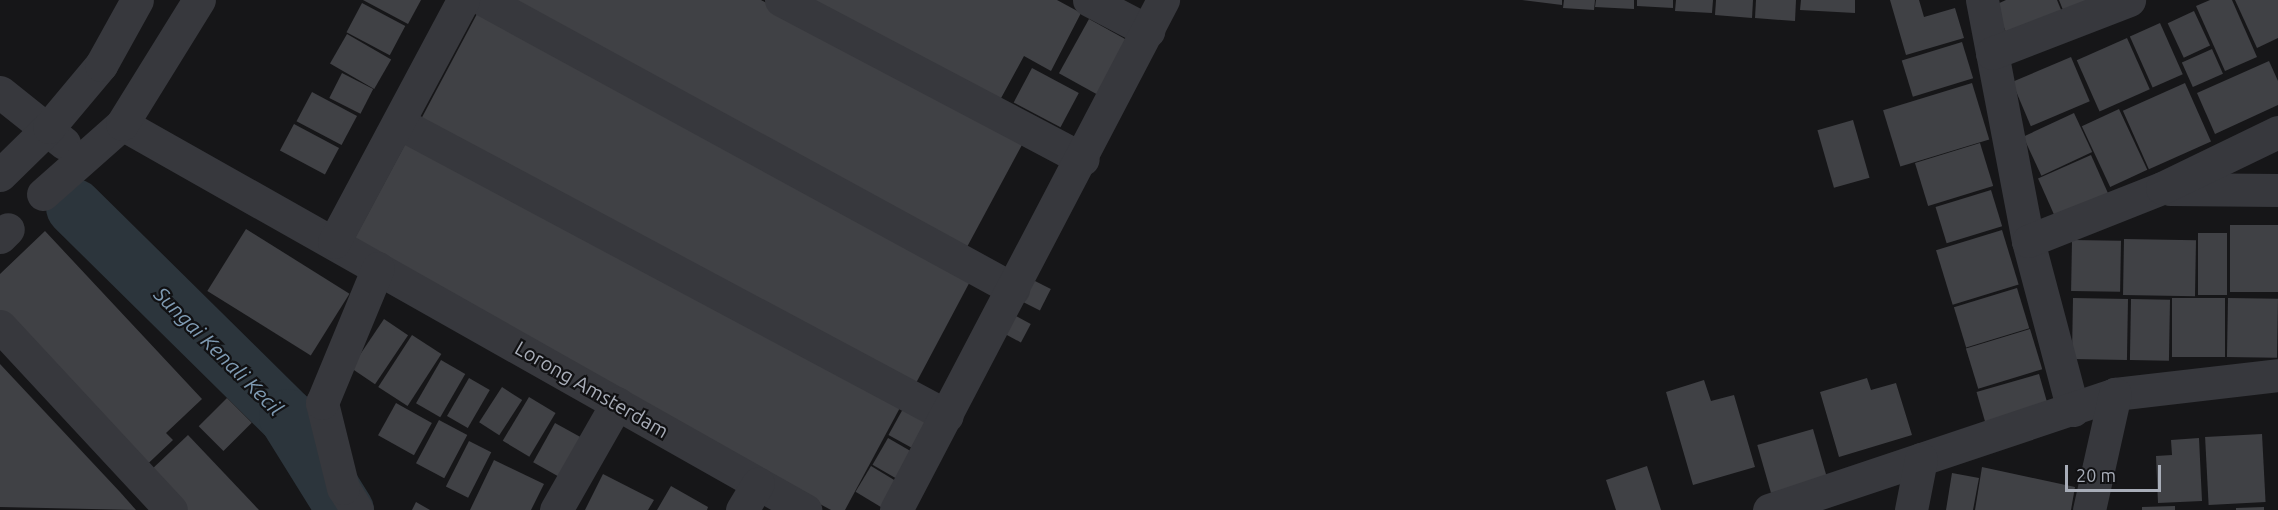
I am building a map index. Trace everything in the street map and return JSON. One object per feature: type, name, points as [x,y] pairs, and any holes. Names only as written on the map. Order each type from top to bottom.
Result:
[{"type":"street","points":[[0,175],[49,128],[101,64],[137,0]]},
{"type":"street","points":[[43,194],[122,124],[199,0]]},
{"type":"street","points":[[334,242],[464,0]]},
{"type":"street","points":[[484,0],[1013,289]]},
{"type":"street","points":[[781,0],[1083,159]]},
{"type":"street","points":[[1089,0],[1148,31]]},
{"type":"street","points":[[896,510],[1083,159],[1163,0]]},
{"type":"street","points":[[1982,0],[2028,241],[2073,410]]},
{"type":"street","points":[[1992,53],[2129,0]]},
{"type":"street","points":[[0,92],[49,128],[80,161]]},
{"type":"street","points":[[399,123],[947,416]]},
{"type":"street","name":"Lorong Amsterdam","points":[[122,124],[617,404],[750,497],[805,510]]},
{"type":"street","points":[[2028,241],[2162,189],[2278,132]]},
{"type":"street","points":[[2162,189],[2278,190]]},
{"type":"street","points":[[357,510],[343,488],[322,403],[378,268]]},
{"type":"street","points":[[0,326],[171,510]]},
{"type":"street","points":[[1769,510],[2073,410],[2115,394],[2278,375]]},
{"type":"street","points":[[2089,510],[2115,394]]},
{"type":"street","points":[[556,510],[617,404]]},
{"type":"street","points":[[1911,510],[1921,459]]},
{"type":"building","points":[[363,0],[421,0],[408,24]]},
{"type":"building","points":[[499,0],[761,0],[1023,143],[967,247]]},
{"type":"building","points":[[814,0],[1057,0],[1081,13],[1051,71],[1024,56],[1000,100]]},
{"type":"building","points":[[1522,0],[1562,0],[1562,5]]},
{"type":"building","points":[[1564,0],[1595,0],[1594,10],[1563,8]]},
{"type":"building","points":[[1596,0],[1634,0],[1634,9],[1595,7]]},
{"type":"building","points":[[1637,0],[1673,0],[1673,8],[1637,6]]},
{"type":"building","points":[[1676,0],[1713,0],[1712,13],[1675,11]]},
{"type":"building","points":[[1716,0],[1753,0],[1752,18],[1715,15]]},
{"type":"building","points":[[1756,0],[1796,0],[1795,21],[1755,18]]},
{"type":"building","points":[[1801,0],[1855,0],[1855,13],[1800,10]]},
{"type":"building","points":[[1890,0],[1919,0],[1924,17],[1955,8],[1964,38],[1906,55]]},
{"type":"building","points":[[2006,0],[2057,0],[2064,17],[2009,40],[1995,5]]},
{"type":"building","points":[[2059,0],[2097,0],[2065,15]]},
{"type":"building","points":[[2210,0],[2232,0],[2257,57],[2225,71],[2196,6]]},
{"type":"building","points":[[2235,0],[2278,0],[2278,38],[2257,48]]},
{"type":"building","points":[[362,3],[405,26],[390,55],[347,32]]},
{"type":"building","points":[[2194,11],[2210,45],[2184,58],[2168,23]]},
{"type":"building","points":[[478,12],[973,275],[914,387],[419,123]]},
{"type":"building","points":[[1089,19],[1132,43],[1102,97],[1059,73]]},
{"type":"building","points":[[2160,23],[2183,74],[2153,88],[2130,36]]},
{"type":"building","points":[[347,34],[391,60],[374,89],[330,63]]},
{"type":"building","points":[[2127,38],[2150,89],[2100,112],[2077,60]]},
{"type":"building","points":[[1962,42],[1973,78],[1913,97],[1902,60]]},
{"type":"building","points":[[2212,49],[2223,74],[2193,87],[2182,62]]},
{"type":"building","points":[[2071,57],[2090,101],[2031,126],[2012,82]]},
{"type":"building","points":[[2269,61],[2278,81],[2278,105],[2215,134],[2197,93]]},
{"type":"building","points":[[1032,68],[1079,93],[1060,127],[1014,102]]},
{"type":"building","points":[[342,73],[373,89],[360,114],[329,98]]},
{"type":"building","points":[[1972,83],[1989,139],[1900,167],[1883,110]]},
{"type":"building","points":[[2185,83],[2211,141],[2149,169],[2123,111]]},
{"type":"building","points":[[312,92],[357,116],[342,145],[297,121]]},
{"type":"building","points":[[2119,109],[2147,170],[2110,187],[2082,126]]},
{"type":"building","points":[[2074,113],[2092,152],[2041,176],[2023,137]]},
{"type":"building","points":[[1853,120],[1870,178],[1834,188],[1817,130]]},
{"type":"building","points":[[294,124],[339,148],[325,174],[280,150]]},
{"type":"building","points":[[409,137],[902,404],[845,510],[831,510],[349,249]]},
{"type":"building","points":[[1980,143],[1993,186],[1928,206],[1915,163]]},
{"type":"building","points":[[2091,155],[2110,198],[2057,222],[2038,179]]},
{"type":"building","points":[[1991,190],[2002,226],[1947,243],[1936,207]]},
{"type":"building","points":[[2230,225],[2278,225],[2278,292],[2230,292]]},
{"type":"building","points":[[246,229],[349,294],[311,356],[207,291]]},
{"type":"building","points":[[2002,230],[2019,285],[1953,305],[1936,250]]},
{"type":"building","points":[[45,231],[202,399],[166,433],[173,440],[138,473],[0,325],[0,274]]},
{"type":"building","points":[[2198,233],[2227,233],[2227,295],[2198,295]]},
{"type":"building","points":[[2124,239],[2196,240],[2195,296],[2123,295]]},
{"type":"building","points":[[2072,240],[2121,241],[2120,292],[2071,291]]},
{"type":"building","points":[[1033,280],[1051,289],[1040,310],[1022,301]]},
{"type":"building","points":[[2017,288],[2029,328],[1966,347],[1954,307]]},
{"type":"building","points":[[2073,298],[2128,299],[2127,360],[2072,359]]},
{"type":"building","points":[[2172,298],[2225,298],[2225,357],[2172,357]]},
{"type":"building","points":[[2228,298],[2278,299],[2277,358],[2227,357]]},
{"type":"building","points":[[2131,299],[2170,300],[2169,361],[2130,360]]},
{"type":"building","points":[[1014,315],[1031,324],[1021,342],[1004,334]]},
{"type":"building","points":[[384,319],[408,335],[375,384],[351,368]]},
{"type":"building","points":[[2030,329],[2042,369],[1978,389],[1966,349]]},
{"type":"building","points":[[412,335],[441,354],[408,406],[378,387]]},
{"type":"building","points":[[441,360],[465,374],[440,417],[416,403]]},
{"type":"building","points":[[0,364],[120,492],[136,510],[0,507]]},
{"type":"building","points":[[2039,374],[2050,413],[1988,431],[1977,392]]},
{"type":"building","points":[[469,378],[490,390],[468,428],[447,416]]},
{"type":"building","points":[[1867,378],[1871,390],[1896,383],[1912,435],[1839,457],[1820,392]]},
{"type":"building","points":[[1704,380],[1711,401],[1734,395],[1755,467],[1693,485],[1666,392]]},
{"type":"building","points":[[502,387],[522,400],[499,435],[479,422]]},
{"type":"building","points":[[529,397],[556,413],[529,457],[503,441]]},
{"type":"building","points":[[227,398],[252,423],[223,451],[199,426]]},
{"type":"building","points":[[396,403],[432,423],[414,455],[378,435]]},
{"type":"building","points":[[904,407],[929,421],[914,449],[888,435]]},
{"type":"building","points":[[439,420],[467,435],[444,478],[416,463]]},
{"type":"building","points":[[555,423],[580,437],[559,476],[533,462]]},
{"type":"building","points":[[1813,429],[1827,477],[1771,493],[1757,445]]},
{"type":"building","points":[[2262,434],[2266,502],[2209,505],[2205,437]]},
{"type":"building","points":[[188,435],[259,510],[185,510],[150,471]]},
{"type":"building","points":[[888,438],[912,452],[897,479],[872,465]]},
{"type":"building","points":[[2199,438],[2202,501],[2158,503],[2156,456],[2172,455],[2171,440]]},
{"type":"building","points":[[469,441],[491,452],[468,498],[446,486]]},
{"type":"building","points":[[494,460],[544,484],[531,510],[470,510]]},
{"type":"building","points":[[871,466],[898,482],[882,508],[856,492]]},
{"type":"building","points":[[1647,466],[1661,510],[1616,510],[1606,480]]},
{"type":"building","points":[[1982,467],[2075,487],[2071,510],[1975,510]]},
{"type":"building","points":[[1952,473],[1979,478],[1973,510],[1946,510]]},
{"type":"building","points":[[603,474],[654,500],[648,510],[585,510]]},
{"type":"building","points":[[671,486],[708,507],[707,510],[657,510]]},
{"type":"building","points":[[416,502],[430,510],[412,510]]},
{"type":"building","points":[[2175,506],[2175,510],[2142,510],[2142,507]]},
{"type":"building","points":[[2264,507],[2264,510],[2236,510],[2236,508]]},
{"type":"waterway","name":"Sungai Kenali Kecil","points":[[74,207],[287,417],[345,510]]}]
